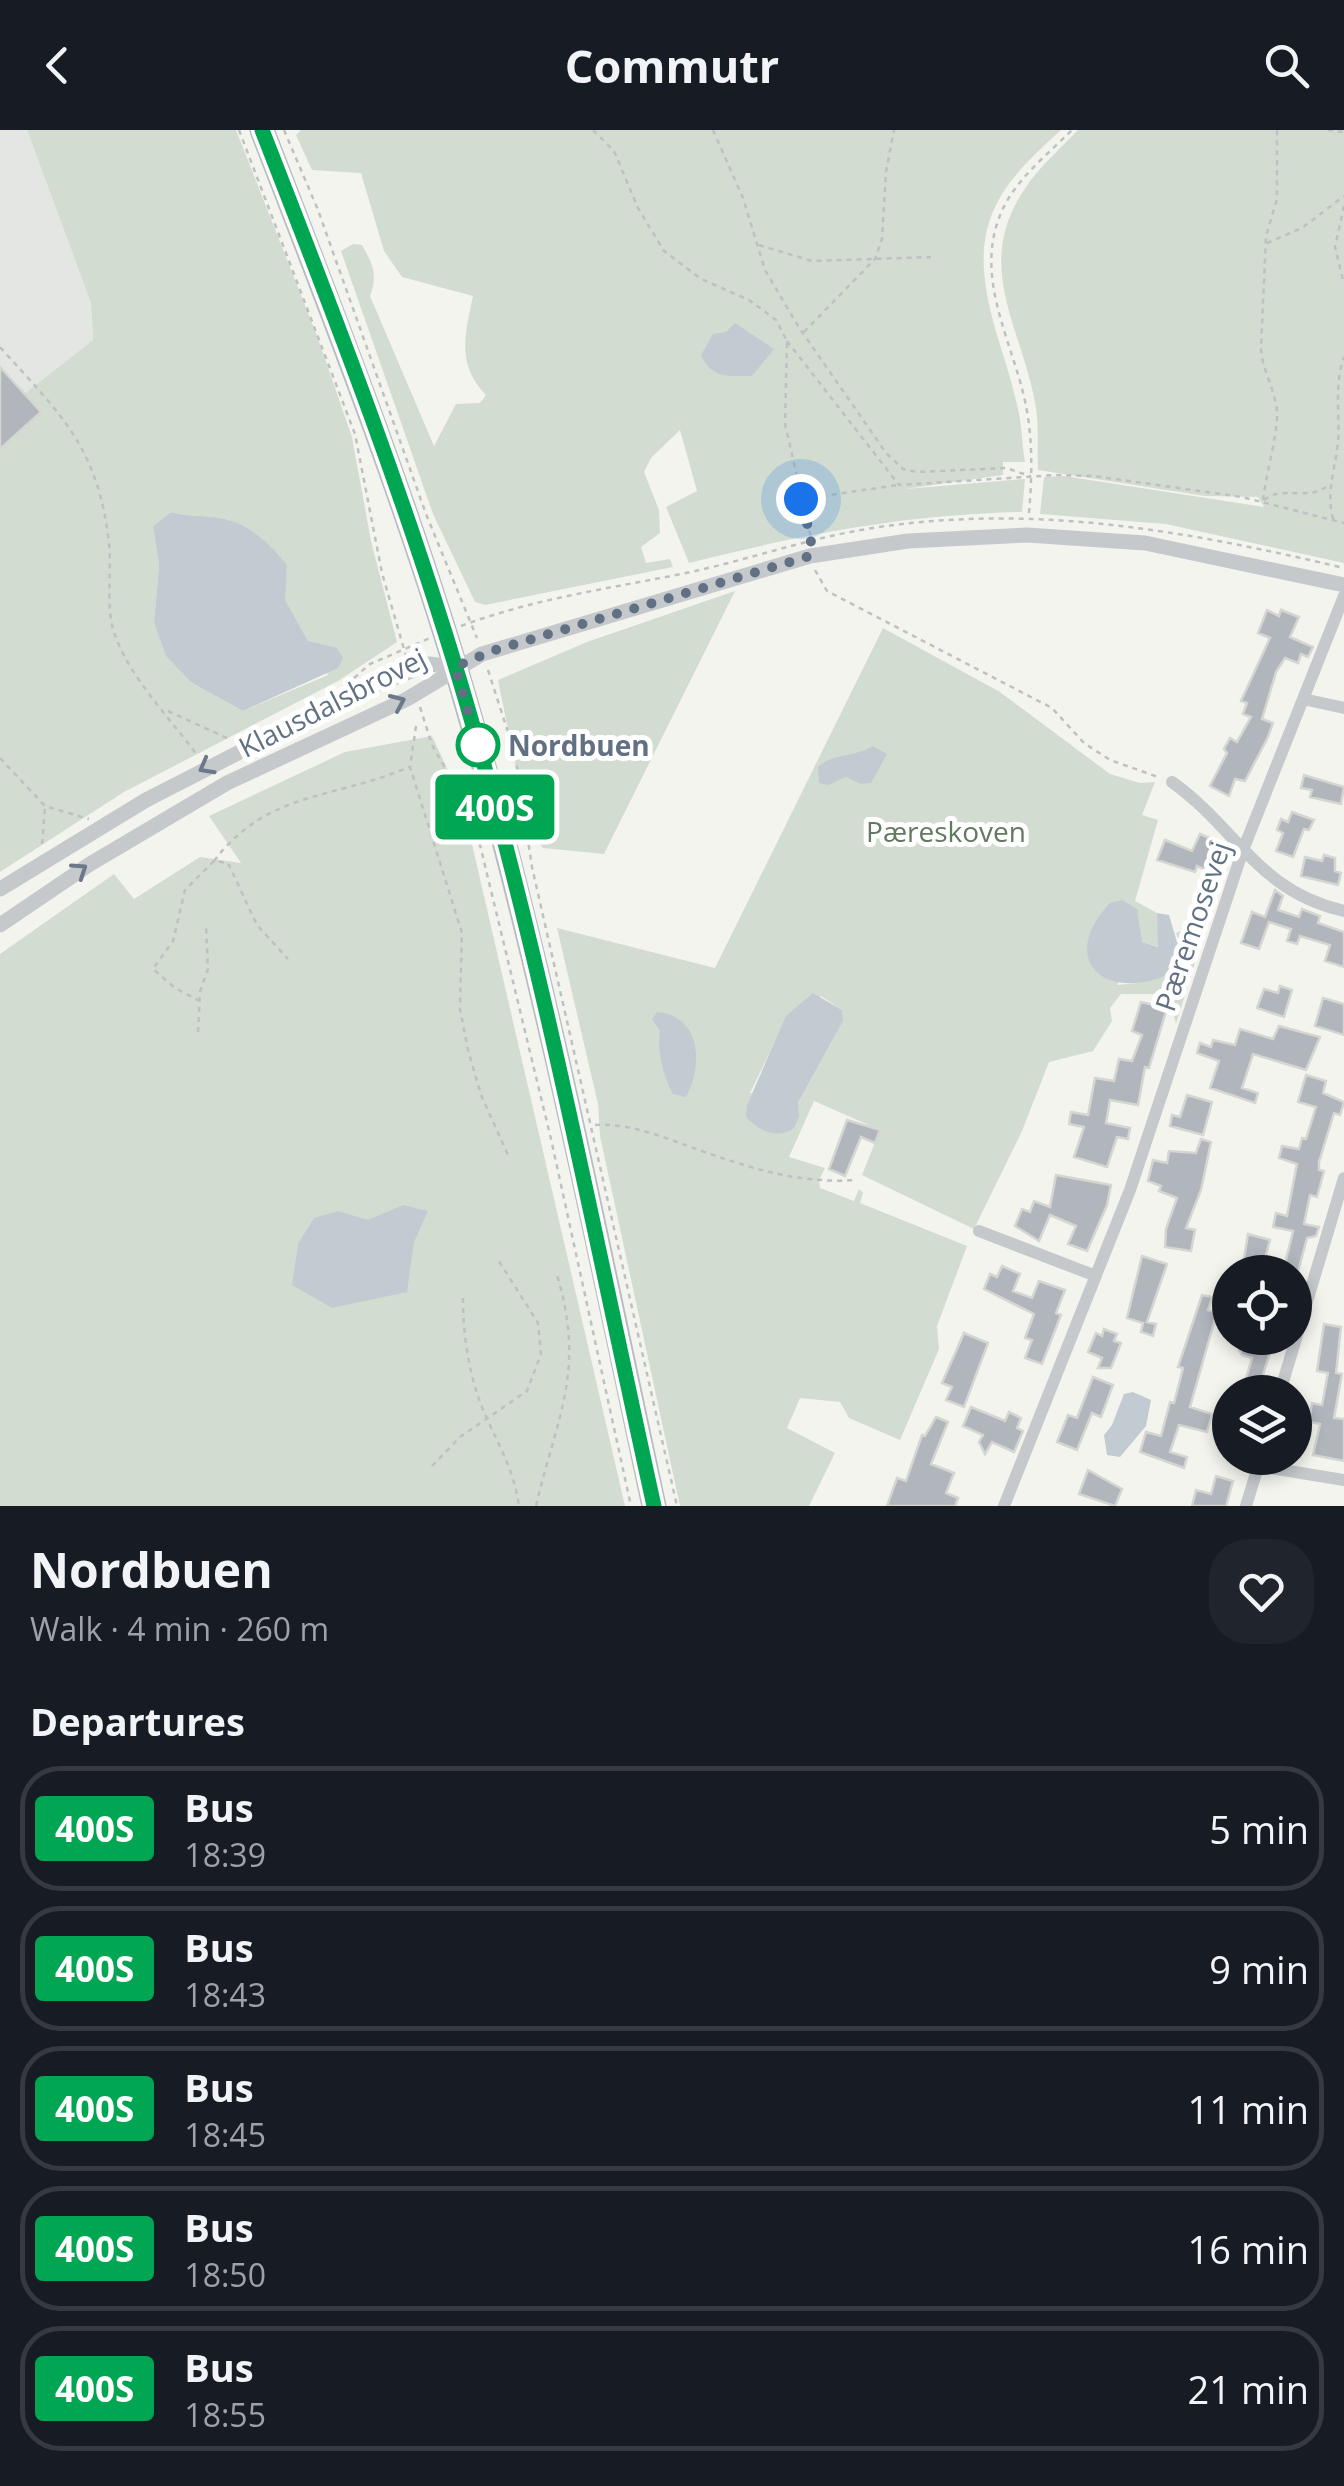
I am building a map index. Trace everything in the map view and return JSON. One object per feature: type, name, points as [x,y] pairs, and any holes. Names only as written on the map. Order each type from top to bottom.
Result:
[{"type":"main road","points":[[262,130],[350,358],[455,667],[492,794],[559,1067],[654,1506]]},
{"type":"street","points":[[455,667],[492,651],[811,548],[1027,535],[1145,543],[1226,557],[1344,585]]},
{"type":"street","name":"Pæremosevej","points":[[1004,1506],[1130,1190],[1243,850],[1344,596]]},
{"type":"street","name":"Klausdalsbrovej","points":[[0,890],[216,761],[410,670],[429,664],[455,667]]},
{"type":"street","name":"Klausdalsbrovej","points":[[0,925],[90,864],[226,782],[416,693],[455,667]]},
{"type":"street","points":[[1303,698],[1344,708]]},
{"type":"street","points":[[1172,782],[1207,807],[1243,850],[1292,892],[1344,910]]},
{"type":"street","points":[[1285,1375],[1344,1178]]},
{"type":"street","points":[[979,1231],[1096,1276]]},
{"type":"street","points":[[1312,1473],[1344,1480]]},
{"type":"street","points":[[1246,1506],[1256,1475]]},
{"type":"path","points":[[239,130],[355,434],[382,573],[410,670]]},
{"type":"path","points":[[593,130],[614,150],[638,208],[664,251],[701,279],[749,300],[776,320],[787,341],[900,485]]},
{"type":"path","points":[[714,130],[743,198],[766,270],[803,333],[886,453],[903,469],[917,472],[1006,468],[1032,477]]},
{"type":"path","points":[[803,333],[876,259],[882,239],[882,203],[894,130]]},
{"type":"path","points":[[470,622],[578,591],[811,548],[876,528],[1028,516],[1032,477],[1026,406],[993,292],[992,248],[999,217],[1020,182],[1072,130]]},
{"type":"path","points":[[1262,501],[1277,421],[1276,405],[1262,366],[1266,244],[1277,199],[1277,130]]},
{"type":"path","points":[[1328,130],[1344,132]]},
{"type":"path","points":[[1266,244],[1302,228],[1344,196]]},
{"type":"path","points":[[1344,206],[1335,246],[1344,284]]},
{"type":"path","points":[[758,244],[812,261],[930,256]]},
{"type":"path","points":[[787,341],[785,424],[811,548],[827,592],[1052,708],[1084,743],[1110,760],[1172,782]]},
{"type":"path","points":[[0,347],[62,414],[90,461],[107,526],[112,630],[123,656],[198,756]]},
{"type":"path","points":[[8,356],[14,350]]},
{"type":"path","points":[[1333,521],[1328,485],[1338,441],[1338,372],[1344,357]]},
{"type":"path","points":[[801,499],[900,485],[1094,476],[1262,501],[1344,523]]},
{"type":"path","points":[[1262,501],[1280,492],[1306,495],[1328,485]]},
{"type":"path","points":[[416,693],[432,745],[473,816],[551,1139],[632,1506]]},
{"type":"path","points":[[164,708],[230,740]]},
{"type":"path","points":[[416,726],[410,767],[462,932],[460,1009],[468,1050],[481,1095],[508,1155]]},
{"type":"path","points":[[0,758],[45,806],[90,819]]},
{"type":"path","points":[[200,1000],[174,988],[153,970],[173,941],[185,890],[248,823],[274,809],[410,767]]},
{"type":"path","points":[[41,851],[45,806]]},
{"type":"path","points":[[214,861],[228,863],[258,925],[288,959]]},
{"type":"path","points":[[198,1032],[200,1000],[208,969],[206,926]]},
{"type":"path","points":[[593,1125],[622,1125],[767,1173],[818,1183],[857,1180]]},
{"type":"path","points":[[432,1466],[460,1438],[527,1391],[541,1354],[538,1323],[498,1258]]},
{"type":"path","points":[[536,1506],[572,1362],[568,1320],[557,1275]]},
{"type":"path","points":[[462,1298],[466,1351],[487,1418],[504,1448],[519,1506]]},
{"type":"shaded area","points":[[0,130],[27,130],[91,303],[93,340],[25,393],[41,412],[0,449]]},
{"type":"shaded area","points":[[735,323],[774,349],[752,376],[715,372],[701,355],[713,334],[726,332]]},
{"type":"shaded area","points":[[171,512],[230,521],[266,542],[287,565],[285,600],[308,641],[337,648],[343,658],[338,668],[243,711],[192,683],[166,656],[154,622],[159,566],[153,526]]},
{"type":"shaded area","points":[[873,746],[887,754],[871,783],[861,784],[846,777],[828,785],[819,783],[818,767]]},
{"type":"shaded area","points":[[1122,900],[1137,909],[1142,942],[1158,947],[1157,913],[1169,915],[1179,949],[1165,976],[1122,983],[1094,969],[1088,956],[1088,941],[1095,923],[1110,903]]},
{"type":"shaded area","points":[[813,993],[842,1010],[843,1021],[798,1103],[799,1117],[794,1128],[788,1132],[769,1132],[746,1117],[747,1105],[786,1016]]},
{"type":"shaded area","points":[[657,1012],[683,1023],[695,1044],[695,1071],[686,1097],[673,1094],[666,1079],[660,1056],[660,1031],[652,1019]]},
{"type":"shaded area","points":[[403,1205],[428,1211],[414,1242],[407,1292],[332,1308],[292,1285],[298,1244],[314,1218],[338,1211],[368,1220]]},
{"type":"shaded area","points":[[1133,1392],[1151,1400],[1146,1426],[1120,1457],[1107,1455],[1104,1435],[1124,1394]]},
{"type":"green space","points":[[27,130],[236,130],[352,437],[371,541],[397,642],[338,681],[124,792],[0,872],[0,449],[40,412],[24,394],[93,340],[91,303]],"holes":[[[171,512],[220,518],[239,525],[287,565],[284,600],[328,675],[243,711],[192,683],[154,622],[159,566],[153,526]]]},
{"type":"green space","points":[[301,130],[1061,130],[1002,194],[987,230],[984,256],[990,307],[1018,409],[1025,462],[1003,462],[1003,475],[905,489],[1025,479],[1022,512],[936,517],[854,528],[689,563],[666,507],[697,491],[680,430],[651,458],[644,472],[659,510],[660,533],[641,547],[646,563],[670,559],[673,567],[485,605],[475,602],[433,514],[341,251],[353,244],[362,245],[369,258],[374,276],[370,296],[434,446],[456,404],[480,403],[486,395],[470,372],[465,348],[473,296],[402,277],[384,251],[361,173],[312,170],[296,135]]},
{"type":"green space","points":[[1078,130],[1344,130],[1344,563],[1166,524],[1040,514],[1044,477],[1064,476],[1264,507],[1258,497],[1205,496],[1038,470],[1036,408],[1006,297],[1003,244],[1010,216],[1026,187]]},
{"type":"green space","points":[[735,591],[604,854],[543,848],[528,828],[498,680],[587,642]]},
{"type":"green space","name":"Pæreskoven","points":[[883,628],[1000,692],[1110,774],[1140,783],[1155,782],[1142,815],[1158,820],[1135,901],[1157,913],[1159,947],[1142,942],[1117,985],[1137,983],[1179,941],[1176,933],[1209,917],[1176,1024],[1168,994],[1121,994],[1110,1008],[1112,1021],[1093,1051],[1049,1062],[1022,1131],[974,1229],[862,1175],[880,1130],[814,1101],[789,1157],[825,1168],[820,1188],[854,1201],[859,1189],[863,1193],[860,1203],[967,1246],[937,1326],[939,1349],[900,1440],[849,1418],[840,1402],[800,1398],[787,1428],[835,1453],[809,1506],[680,1506],[600,1136],[598,1104],[557,928],[715,968]],"holes":[[[821,996],[842,1010],[836,1034],[798,1103],[750,1093],[780,1032]]]},
{"type":"green space","points":[[432,736],[462,801],[625,1506],[0,1506],[0,954],[114,874],[134,899],[200,857],[241,863],[209,816],[345,752]]},
{"type":"building","points":[[0,367],[41,412],[0,449]]},
{"type":"building","points":[[1267,610],[1279,616],[1281,610],[1299,617],[1290,637],[1313,647],[1308,657],[1301,654],[1298,663],[1285,658],[1276,672],[1262,719],[1273,723],[1268,737],[1245,781],[1235,779],[1229,796],[1210,786],[1230,738],[1237,742],[1251,717],[1243,714],[1247,703],[1241,701],[1270,638],[1258,633]]},
{"type":"building","points":[[1304,775],[1344,787],[1341,804],[1310,797],[1312,790],[1301,788]]},
{"type":"building","points":[[1292,812],[1314,820],[1309,830],[1304,829],[1293,857],[1276,851],[1283,833],[1277,830],[1281,819],[1288,822]]},
{"type":"building","points":[[1200,834],[1219,842],[1213,873],[1197,866],[1195,872],[1157,860],[1165,840],[1192,851]]},
{"type":"building","points":[[1324,855],[1335,858],[1335,871],[1341,873],[1338,885],[1301,876],[1305,857],[1322,861]]},
{"type":"building","points":[[1275,890],[1283,896],[1278,910],[1299,917],[1302,909],[1320,916],[1318,923],[1344,932],[1344,967],[1325,961],[1330,945],[1300,936],[1297,944],[1287,941],[1291,929],[1269,922],[1259,949],[1241,943],[1252,912],[1265,917]]},
{"type":"building","points":[[1280,986],[1292,990],[1284,1017],[1257,1008],[1264,989],[1278,993]]},
{"type":"building","points":[[1323,998],[1344,1004],[1344,1035],[1315,1026]]},
{"type":"building","points":[[1141,1002],[1167,1008],[1149,1068],[1145,1067],[1138,1105],[1110,1100],[1106,1123],[1130,1128],[1128,1139],[1117,1137],[1107,1167],[1074,1157],[1084,1127],[1069,1124],[1071,1112],[1088,1115],[1095,1078],[1114,1081],[1119,1059],[1132,1061],[1142,1035],[1132,1031]]},
{"type":"building","points":[[1279,1026],[1320,1037],[1306,1070],[1253,1054],[1242,1088],[1258,1093],[1255,1103],[1210,1088],[1219,1061],[1197,1053],[1200,1043],[1211,1047],[1213,1040],[1235,1045],[1240,1029],[1273,1039]]},
{"type":"building","points":[[1306,1075],[1326,1081],[1323,1093],[1344,1102],[1340,1115],[1334,1113],[1319,1162],[1319,1170],[1324,1171],[1317,1197],[1310,1195],[1304,1224],[1319,1227],[1316,1236],[1307,1238],[1302,1255],[1287,1255],[1293,1231],[1273,1227],[1276,1213],[1287,1216],[1297,1164],[1279,1158],[1282,1146],[1299,1149],[1316,1107],[1298,1102]]},
{"type":"building","points":[[1187,1095],[1212,1102],[1203,1135],[1170,1126],[1172,1115],[1180,1117]]},
{"type":"building","points":[[847,1120],[880,1130],[875,1143],[861,1137],[845,1176],[829,1169]]},
{"type":"building","points":[[1201,1139],[1211,1142],[1201,1190],[1186,1228],[1195,1230],[1191,1251],[1165,1247],[1166,1229],[1177,1198],[1159,1191],[1161,1186],[1148,1181],[1153,1160],[1167,1163],[1169,1151],[1196,1153]]},
{"type":"building","points":[[1056,1175],[1111,1185],[1107,1205],[1087,1251],[1068,1244],[1076,1226],[1050,1215],[1039,1241],[1015,1226],[1022,1209],[1030,1212],[1034,1201],[1050,1207]]},
{"type":"building","points":[[1248,1234],[1270,1240],[1266,1255],[1245,1255]]},
{"type":"building","points":[[1142,1256],[1167,1264],[1147,1322],[1156,1324],[1153,1336],[1141,1332],[1143,1323],[1127,1318]]},
{"type":"building","points":[[1002,1266],[1020,1274],[1013,1291],[1032,1298],[1039,1281],[1065,1290],[1056,1313],[1061,1315],[1042,1364],[1025,1358],[1032,1340],[1025,1338],[1034,1314],[984,1289],[990,1274],[997,1277]]},
{"type":"building","points":[[1202,1295],[1212,1297],[1208,1310],[1212,1311],[1212,1330],[1190,1407],[1212,1414],[1207,1432],[1179,1425],[1170,1452],[1187,1457],[1184,1468],[1140,1452],[1146,1432],[1161,1436],[1183,1368],[1178,1367]]},
{"type":"building","points":[[1324,1324],[1341,1327],[1336,1373],[1342,1374],[1334,1418],[1344,1419],[1344,1461],[1313,1455],[1320,1424],[1312,1423],[1312,1403],[1322,1405],[1328,1373],[1317,1371]]},
{"type":"building","points":[[1104,1329],[1117,1334],[1114,1341],[1121,1343],[1111,1368],[1098,1368],[1102,1358],[1088,1352],[1096,1333],[1102,1336]]},
{"type":"building","points":[[964,1333],[988,1343],[964,1407],[946,1400],[952,1387],[942,1383]]},
{"type":"building","points":[[1242,1355],[1269,1355],[1263,1375],[1247,1375],[1252,1358]]},
{"type":"building","points":[[1093,1377],[1113,1385],[1101,1417],[1092,1413],[1077,1450],[1057,1442],[1068,1415],[1077,1418]]},
{"type":"building","points":[[971,1407],[1005,1421],[1009,1412],[1021,1418],[1017,1428],[1023,1431],[1014,1452],[992,1442],[985,1454],[979,1442],[983,1435],[963,1426]]},
{"type":"building","points":[[936,1417],[948,1422],[931,1464],[954,1473],[946,1493],[958,1498],[955,1506],[887,1506],[897,1478],[906,1481],[922,1435]]},
{"type":"building","points":[[1088,1470],[1122,1489],[1115,1506],[1079,1494]]},
{"type":"building","points":[[1216,1476],[1233,1481],[1226,1506],[1192,1506],[1196,1490],[1211,1494]]},
{"type":"bus line","name":"400S","points":[[262,130],[385,456],[469,712],[559,1067],[654,1506]]},
{"type":"place","name":"Nordbuen","points":[[478,745]]},
{"type":"route","points":[[478,745],[455,667],[482,654],[810,556],[811,539],[801,499]]}]
